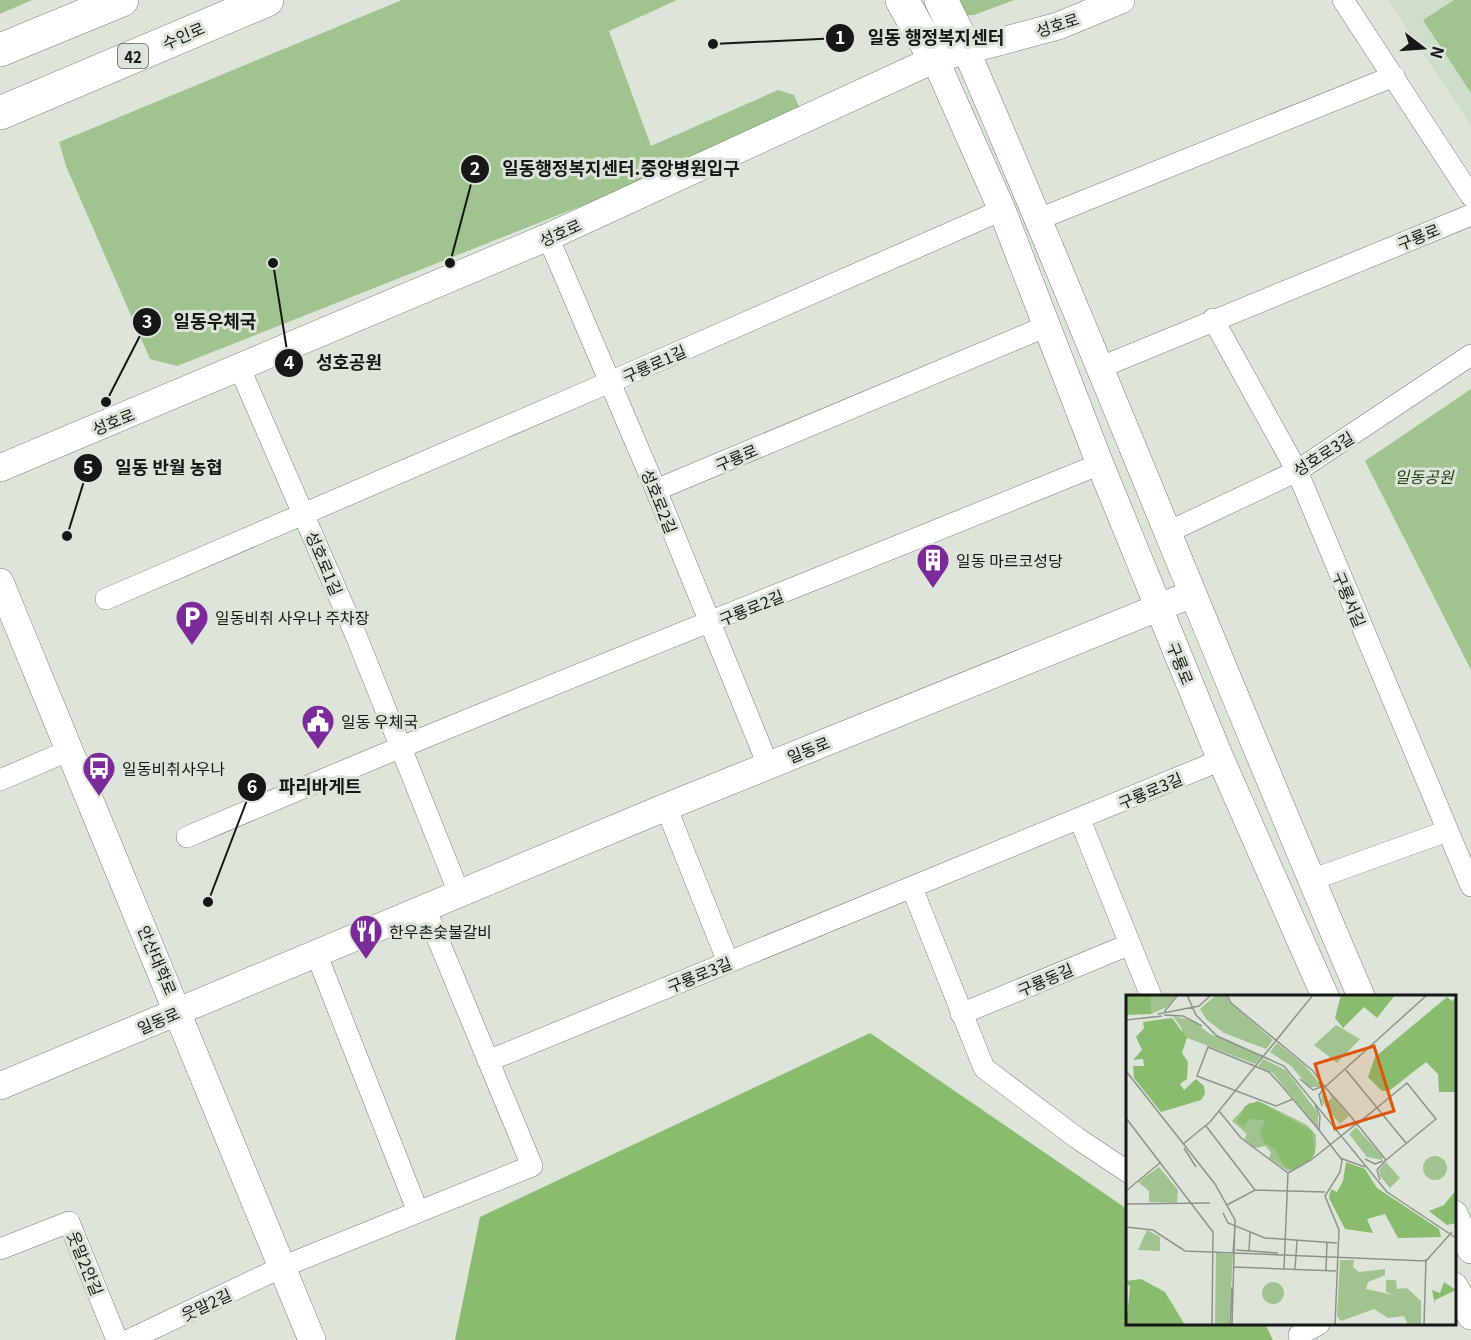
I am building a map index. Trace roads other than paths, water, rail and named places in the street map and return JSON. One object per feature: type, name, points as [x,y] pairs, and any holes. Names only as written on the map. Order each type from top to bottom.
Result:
[{"type":"highway","points":[[0,50],[122,0]]},
{"type":"highway","name":"수인로","points":[[0,113],[267,0]]},
{"type":"highway","points":[[902,0],[935,59]]},
{"type":"highway","points":[[941,0],[966,50]]},
{"type":"street","name":"성호로","points":[[0,468],[240,369],[548,237],[935,59],[1058,26],[1121,0]]},
{"type":"street","points":[[1343,0],[1471,196]]},
{"type":"street","points":[[966,50],[1039,219],[1166,533],[1361,995]]},
{"type":"street","name":"구룡로","points":[[935,59],[1002,210],[1100,464],[1221,760],[1325,995]]},
{"type":"street","points":[[1039,219],[1394,76]]},
{"type":"street","name":"구룡로1길","points":[[304,514],[1002,210]]},
{"type":"street","name":"구룡로","points":[[1099,368],[1213,319],[1471,215]]},
{"type":"street","name":"성호로2길","points":[[548,237],[656,490],[768,765]]},
{"type":"street","name":"구룡서길","points":[[1213,319],[1297,471],[1471,886]]},
{"type":"street","name":"구룡로","points":[[656,490],[1047,326]]},
{"type":"street","name":"성호로3길","points":[[1166,533],[1297,471],[1471,356]]},
{"type":"street","name":"성호로1길","points":[[240,369],[304,514],[459,893]]},
{"type":"street","name":"구룡로2길","points":[[400,746],[710,624],[1100,464]]},
{"type":"street","name":"성호로1길","points":[[106,599],[304,514]]},
{"type":"street","name":"안산대학로","points":[[0,582],[179,1012],[312,1340]]},
{"type":"street","name":"일동로","points":[[0,1086],[666,807],[1192,594]]},
{"type":"street","points":[[187,837],[400,746]]},
{"type":"street","points":[[0,780],[70,750]]},
{"type":"street","name":"구룡로3길","points":[[488,1061],[1080,820],[1221,760]]},
{"type":"street","points":[[666,807],[728,962]]},
{"type":"street","points":[[1080,820],[1128,945],[1151,995]]},
{"type":"street","points":[[1311,880],[1447,831]]},
{"type":"street","points":[[912,888],[984,1068],[1077,1138],[1126,1171]]},
{"type":"street","points":[[425,908],[488,1061]]},
{"type":"street","name":"구룡동길","points":[[961,1014],[1128,945]]},
{"type":"street","points":[[316,953],[418,1212]]},
{"type":"street","name":"웃말2길","points":[[129,1340],[282,1267],[532,1166],[488,1061]]},
{"type":"street","points":[[1456,1217],[1466,1245]]},
{"type":"street","name":"웃말2안길","points":[[0,1249],[69,1222],[117,1340]]},
{"type":"street","points":[[1456,1288],[1471,1316]]},
{"type":"street","points":[[1298,1333],[1315,1325]]},
{"type":"place","name":"일동 행정복지센터","points":[[713,44]]},
{"type":"place","name":"성호공원","points":[[273,263]]},
{"type":"place","name":"일동행정복지센터.중앙병원입구","points":[[450,263]]},
{"type":"place","name":"일동우체국","points":[[106,402]]},
{"type":"place","name":"일동 반월 농협","points":[[67,536]]},
{"type":"place","name":"일동 마르코성당","points":[[933,589]]},
{"type":"place","name":"일동비취 사우나 주차장","points":[[192,646]]},
{"type":"place","name":"일동 우체국","points":[[318,750]]},
{"type":"place","name":"일동비취사우나","points":[[99,797]]},
{"type":"place","name":"파리바게트","points":[[208,902]]},
{"type":"place","name":"한우촌숯불갈비","points":[[366,960]]},
{"type":"park label","name":"일동공원","points":[[1424,476]]}]
